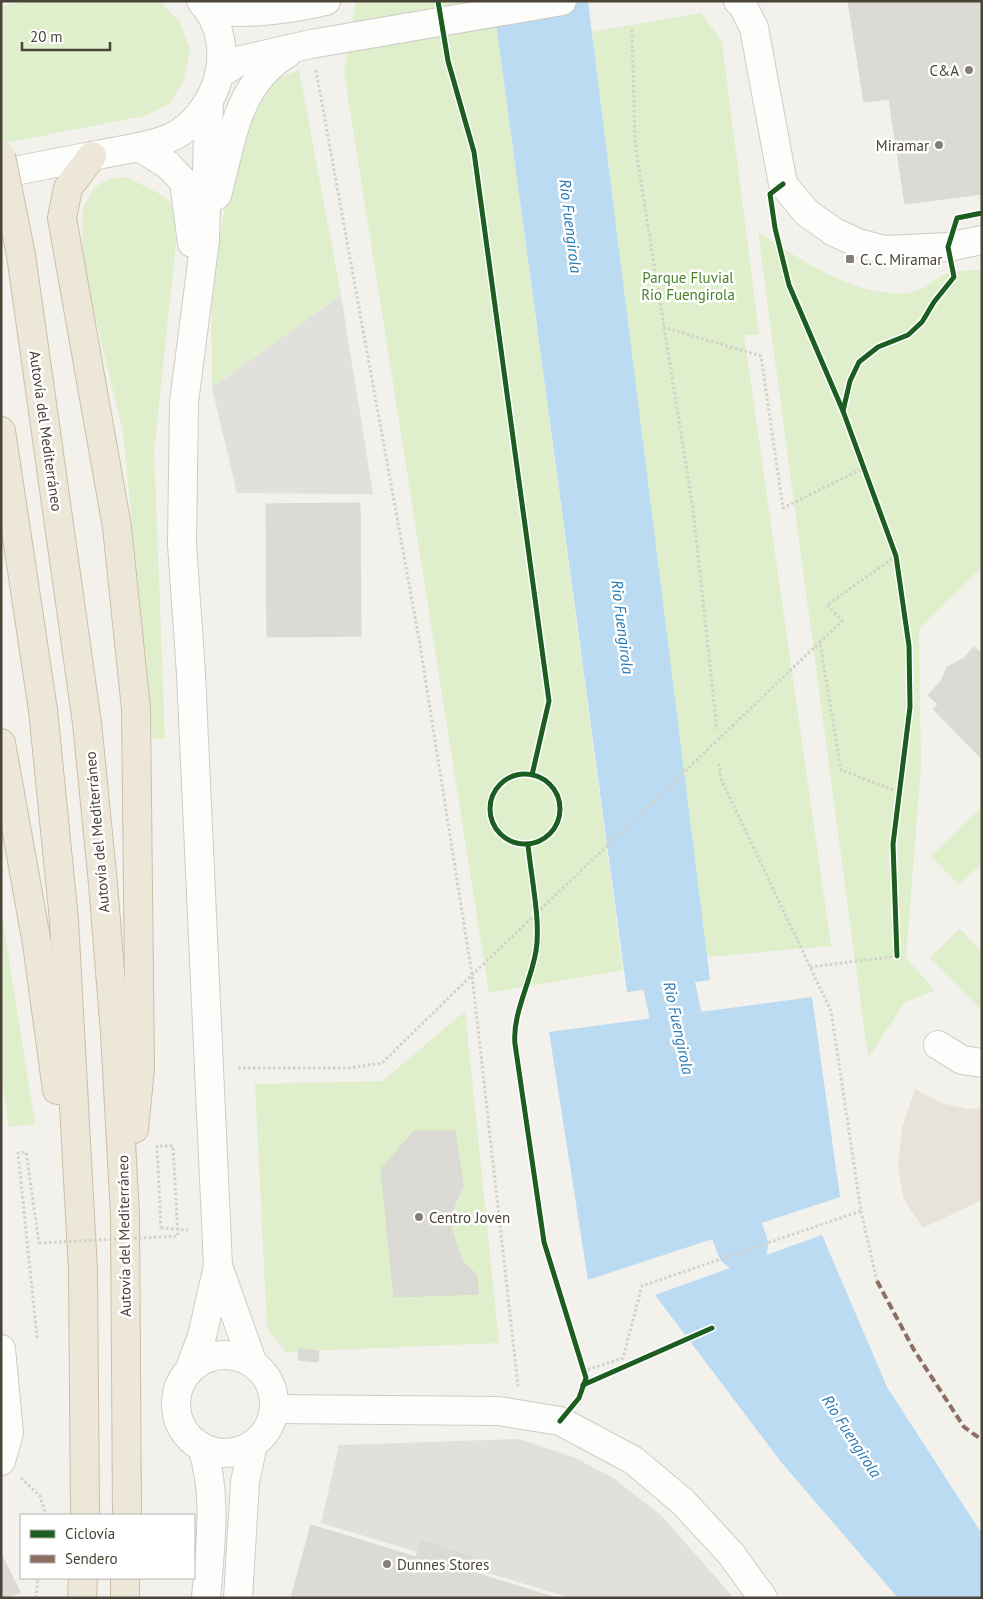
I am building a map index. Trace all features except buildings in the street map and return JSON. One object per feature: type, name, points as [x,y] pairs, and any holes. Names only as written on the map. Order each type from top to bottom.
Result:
[{"type":"highway","name":"Autovía del Mediterráneo","points":[[1,156],[22,255],[87,723],[114,1023],[125,1215],[127,1514]]},
{"type":"highway","points":[[92,156],[68,188],[62,218],[117,527],[136,709],[140,1068],[125,1215]]},
{"type":"highway","points":[[1,431],[42,710],[63,911],[83,1271],[85,1514]]},
{"type":"highway","points":[[1,743],[37,944],[83,1271]]},
{"type":"highway","points":[[82,1598],[83,1579]]},
{"type":"highway","points":[[125,1598],[126,1579]]},
{"type":"street","points":[[205,6],[233,13],[304,6],[326,1]]},
{"type":"street","points":[[220,74],[241,60],[304,45],[562,1]]},
{"type":"street","points":[[738,1],[742,4],[754,28],[783,184],[807,213],[834,232],[858,243],[885,250],[948,247],[982,240]]},
{"type":"street","points":[[1,174],[139,147],[178,134],[196,120],[209,101],[220,74],[222,46],[217,25],[205,6]]},
{"type":"street","points":[[189,1371],[202,1336],[218,1266],[182,544],[184,402],[205,240],[246,95],[256,79],[271,63],[304,45]]},
{"type":"street","points":[[205,240],[209,101]]},
{"type":"street","points":[[139,147],[168,165],[184,182],[198,285]]},
{"type":"street","points":[[938,1045],[962,1060],[982,1063]]},
{"type":"street","points":[[218,1266],[253,1364]]},
{"type":"street","points":[[227,1355],[253,1364],[263,1374],[274,1396],[274,1409],[268,1427],[253,1444],[234,1452],[218,1452],[202,1447],[189,1437],[181,1425],[176,1411],[177,1396],[181,1382],[189,1371],[200,1362],[213,1357],[227,1355]]},
{"type":"street","points":[[2,1364],[9,1432],[8,1468]]},
{"type":"street","points":[[274,1409],[499,1411],[560,1421],[633,1460],[683,1502],[731,1554],[763,1598]]},
{"type":"street","points":[[238,1598],[245,1482],[253,1444]]},
{"type":"street","points":[[202,1447],[209,1468],[213,1505],[206,1598]]},
{"type":"path","points":[[632,30],[635,144],[693,509],[717,730]]},
{"type":"path","points":[[304,45],[419,639],[472,975],[522,1415]]},
{"type":"path","points":[[663,326],[761,356],[783,508],[864,468]]},
{"type":"path","points":[[861,460],[867,477]]},
{"type":"path","points":[[892,547],[897,565]]},
{"type":"path","points":[[209,1069],[349,1068],[382,1063],[842,620],[827,604],[896,556]]},
{"type":"path","points":[[820,642],[841,770],[899,792]]},
{"type":"path","points":[[719,762],[721,778],[831,1011],[861,1211],[877,1281]]},
{"type":"path","points":[[898,801],[900,783]]},
{"type":"path","points":[[534,903],[536,921]]},
{"type":"path","points":[[810,966],[897,956],[896,947]]},
{"type":"path","points":[[37,1338],[18,1153],[26,1152],[39,1243],[178,1236],[173,1146],[157,1146],[161,1228]]},
{"type":"path","points":[[583,1371],[623,1358],[642,1286],[861,1211]]},
{"type":"path","points":[[581,1362],[586,1378]]},
{"type":"path","points":[[8,1468],[23,1478],[40,1496],[46,1514]]},
{"type":"path","points":[[36,1598],[38,1579]]},
{"type":"shaded area","points":[[341,295],[373,494],[237,493],[212,388]]},
{"type":"shaded area","points":[[915,1089],[941,1103],[968,1109],[982,1108],[982,1200],[923,1228],[904,1200],[898,1167],[902,1128]]},
{"type":"shaded area","points":[[519,1439],[573,1457],[612,1477],[661,1515],[734,1598],[571,1598],[321,1523],[339,1445]]},
{"type":"green space","points":[[26,1],[159,1],[180,22],[190,49],[184,80],[169,104],[144,116],[1,144],[1,6]]},
{"type":"green space","points":[[356,1],[493,1],[623,970],[489,993],[344,72]]},
{"type":"green space","name":"Parque Fluvial Rio Fuengirola","points":[[701,13],[722,42],[759,334],[744,335],[831,946],[706,957],[592,32]]},
{"type":"green space","points":[[299,70],[341,295],[212,388],[211,280],[230,182],[247,121],[273,80]]},
{"type":"green space","points":[[126,177],[160,194],[175,206],[178,225],[154,451],[165,739],[153,738],[123,432],[82,261],[83,207],[94,188],[108,179]]},
{"type":"green space","points":[[758,232],[810,265],[847,283],[887,293],[913,292],[948,273],[982,269],[982,567],[919,629],[921,766],[906,958],[935,991],[905,1002],[868,1058]]},
{"type":"green space","points":[[982,807],[982,863],[959,885],[931,856]]},
{"type":"green space","points":[[1,909],[35,1124],[9,1127],[1,1074]]},
{"type":"green space","points":[[960,929],[982,952],[982,1011],[930,958]]},
{"type":"green space","points":[[465,1011],[499,1343],[286,1352],[267,1328],[255,1084],[383,1081]]},
{"type":"water","points":[[493,1],[588,1],[710,980],[627,992]]},
{"type":"water","points":[[812,997],[840,1197],[588,1280],[549,1032]]},
{"type":"water","points":[[822,1235],[887,1387],[982,1534],[982,1598],[898,1598],[781,1462],[655,1295]]},
{"type":"waterway","name":"Rio Fuengirola","points":[[659,913],[669,985],[691,1087]]},
{"type":"waterway","name":"Rio Fuengirola","points":[[713,1164],[742,1245]]},
{"type":"marked path","points":[[877,1281],[914,1350],[964,1427],[982,1440]]},
{"type":"cycle path","points":[[438,1],[448,61],[474,152],[549,701],[532,775]]},
{"type":"cycle path","points":[[783,184],[770,194],[775,228],[789,285],[843,411]]},
{"type":"cycle path","points":[[897,956],[893,844],[910,707],[909,646],[896,556],[843,411],[850,381],[859,362],[878,347],[908,335],[922,322],[934,302],[954,277],[948,247],[957,218],[982,213]]},
{"type":"cycle path","points":[[525,774],[538,777],[550,784],[557,796],[560,809],[557,822],[550,834],[538,841],[525,844],[512,841],[500,834],[493,822],[490,809],[493,796],[500,784],[512,777],[525,774]]},
{"type":"cycle path","points":[[528,845],[537,939],[534,963],[516,1021],[515,1044],[544,1242],[586,1378],[579,1398],[560,1421]]},
{"type":"cycle path","points":[[583,1385],[712,1328]]},
{"type":"place","name":"C&A","points":[[969,70]]},
{"type":"place","name":"Miramar","points":[[939,145]]},
{"type":"place","name":"C. C. Miramar","points":[[850,259]]},
{"type":"place","name":"Centro Joven","points":[[419,1217]]},
{"type":"place","name":"Dunnes Stores","points":[[387,1564]]}]
